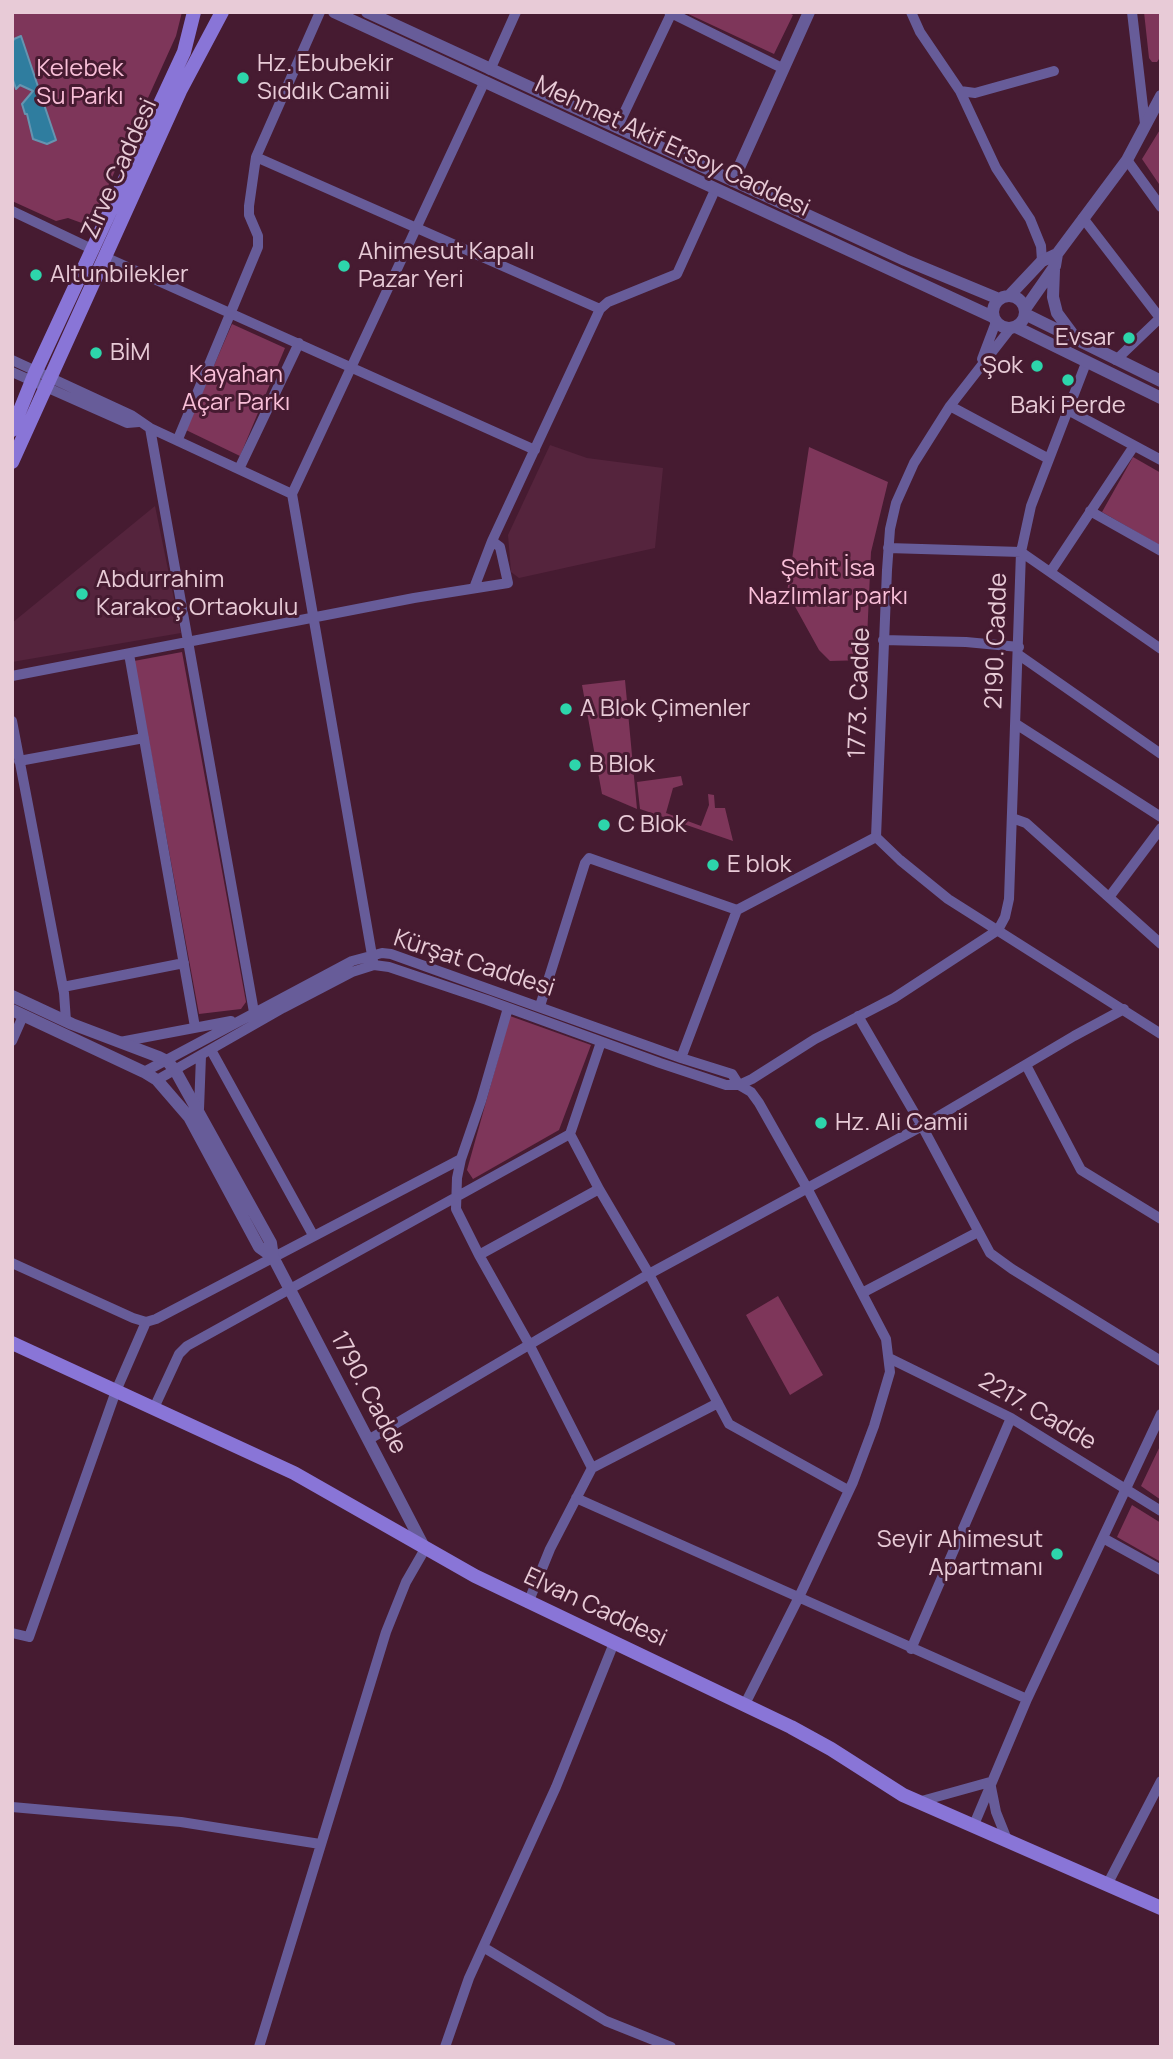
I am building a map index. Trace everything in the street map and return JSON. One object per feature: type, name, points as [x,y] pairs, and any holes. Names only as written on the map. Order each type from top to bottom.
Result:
[{"type":"main road","name":"Zirve Caddesi","points":[[99,254],[184,52],[194,12]]},
{"type":"main road","name":"Zirve Caddesi","points":[[12,430],[41,379],[99,254],[222,12]]},
{"type":"main road","name":"Zirve Caddesi","points":[[12,461],[41,379]]},
{"type":"main road","name":"Elvan Caddesi","points":[[12,1343],[294,1473],[425,1549],[528,1603],[745,1704],[831,1749],[918,1802],[1161,1908]]},
{"type":"street","points":[[178,439],[258,247],[258,236],[249,206],[256,157],[320,12]]},
{"type":"street","name":"Mehmet Akif Ersoy Caddesi","points":[[334,12],[995,320]]},
{"type":"street","name":"Mehmet Akif Ersoy Caddesi","points":[[367,12],[905,260],[1004,297]]},
{"type":"street","points":[[490,70],[516,12]]},
{"type":"street","points":[[733,181],[809,12]]},
{"type":"street","points":[[911,12],[920,32],[960,91],[996,168],[1030,219],[1041,246],[1051,260],[1053,297],[1057,313],[1079,342]]},
{"type":"street","points":[[1132,12],[1146,125]]},
{"type":"street","points":[[617,128],[671,13],[782,68]]},
{"type":"street","points":[[960,91],[975,93],[1054,71]]},
{"type":"street","points":[[373,960],[292,494],[484,83]]},
{"type":"street","points":[[979,366],[1013,328],[1020,324],[1051,260],[1127,160],[1161,96]]},
{"type":"street","points":[[256,157],[600,309]]},
{"type":"street","points":[[1127,160],[1161,207]]},
{"type":"street","points":[[474,588],[492,541],[600,309],[608,302],[677,274],[715,190]]},
{"type":"street","points":[[12,211],[99,254],[535,450]]},
{"type":"street","points":[[1083,218],[1160,318],[1116,360]]},
{"type":"street","points":[[979,366],[995,320],[993,307],[1051,260]]},
{"type":"street","points":[[1004,297],[1019,299],[1025,312],[1079,342],[1161,381]]},
{"type":"street","points":[[995,320],[1002,327],[1013,328],[1161,398]]},
{"type":"street","points":[[239,469],[299,343]]},
{"type":"street","points":[[12,360],[41,379],[127,423],[139,422],[292,494]]},
{"type":"street","name":"2190. Cadde","points":[[999,930],[1009,899],[1021,552],[1031,506],[1086,363]]},
{"type":"street","name":"1773. Cadde","points":[[876,837],[888,548],[896,503],[914,463],[979,366]]},
{"type":"street","points":[[12,372],[41,379]]},
{"type":"street","points":[[950,406],[1049,459]]},
{"type":"street","points":[[1068,410],[1161,460]]},
{"type":"street","points":[[150,428],[254,1012]]},
{"type":"street","points":[[1051,571],[1134,446]]},
{"type":"street","points":[[1090,511],[1161,551]]},
{"type":"street","points":[[12,676],[508,583],[501,549],[498,543],[492,541]]},
{"type":"street","points":[[888,548],[1021,552],[1161,649]]},
{"type":"street","points":[[883,640],[966,642],[1019,651],[1161,754]]},
{"type":"street","points":[[129,654],[194,1027]]},
{"type":"street","points":[[12,721],[63,987],[66,1021]]},
{"type":"street","points":[[1016,724],[1161,817]]},
{"type":"street","points":[[19,761],[144,738]]},
{"type":"street","points":[[1012,818],[1026,823],[1161,944]]},
{"type":"street","points":[[1110,896],[1161,828]]},
{"type":"street","points":[[681,1058],[737,910],[876,837],[948,899],[1161,1034]]},
{"type":"street","points":[[540,1006],[584,863],[589,858],[737,910]]},
{"type":"street","points":[[739,1085],[929,976],[999,930]]},
{"type":"street","name":"Kürşat Caddesi","points":[[145,1072],[201,1056],[283,1008],[373,960],[391,954],[732,1074],[739,1085]]},
{"type":"street","name":"Kürşat Caddesi","points":[[157,1080],[171,1065],[239,1020],[352,961],[373,960],[726,1085],[739,1085]]},
{"type":"street","points":[[63,987],[184,963]]},
{"type":"street","points":[[12,996],[171,1065]]},
{"type":"street","points":[[508,1008],[461,1159],[456,1195],[459,1217],[529,1343],[592,1468]]},
{"type":"street","points":[[368,1440],[649,1274],[922,1126],[1125,1009]]},
{"type":"street","points":[[12,1041],[18,1013],[145,1072]]},
{"type":"street","points":[[858,1016],[922,1126],[990,1252],[1000,1261],[1161,1361]]},
{"type":"street","points":[[120,1042],[239,1020]]},
{"type":"street","points":[[154,1408],[182,1350],[193,1342],[570,1134],[601,1042]]},
{"type":"street","points":[[211,1050],[313,1235]]},
{"type":"street","points":[[199,1109],[201,1056]]},
{"type":"street","name":"1790. Cadde","points":[[171,1065],[199,1109],[271,1243],[273,1257],[289,1289],[425,1549]]},
{"type":"street","points":[[1026,1065],[1081,1170],[1161,1219]]},
{"type":"street","name":"1790. Cadde","points":[[145,1072],[157,1080],[189,1117],[260,1247],[273,1257]]},
{"type":"street","points":[[739,1085],[751,1092],[759,1103],[807,1188],[886,1339],[890,1371],[874,1426],[853,1482],[745,1704]]},
{"type":"street","points":[[570,1134],[729,1424],[848,1490]]},
{"type":"street","points":[[12,1263],[146,1322],[461,1159]]},
{"type":"street","points":[[479,1255],[599,1189]]},
{"type":"street","points":[[862,1293],[978,1231]]},
{"type":"street","points":[[12,1633],[29,1637],[116,1391],[146,1322]]},
{"type":"street","name":"2217. Cadde","points":[[888,1358],[1011,1418],[1161,1511]]},
{"type":"street","points":[[528,1603],[550,1549],[592,1468],[718,1403]]},
{"type":"street","points":[[973,1827],[1027,1699],[1161,1414]]},
{"type":"street","points":[[911,1649],[1011,1418]]},
{"type":"street","points":[[576,1498],[1027,1699]]},
{"type":"street","points":[[1103,1538],[1161,1570]]},
{"type":"street","points":[[259,2047],[386,1632],[406,1582],[425,1549]]},
{"type":"street","points":[[446,2047],[469,1978],[556,1787],[614,1643]]},
{"type":"street","points":[[1107,1885],[1161,1781]]},
{"type":"street","points":[[918,1802],[990,1782]]},
{"type":"street","points":[[990,1782],[996,1812],[1008,1842]]},
{"type":"street","points":[[12,1807],[181,1822],[320,1844]]},
{"type":"street","points":[[483,1947],[606,2021],[671,2047]]},
{"type":"shaded area","points":[[550,445],[587,458],[663,468],[655,548],[519,578],[511,572],[508,535]]},
{"type":"shaded area","points":[[155,506],[181,633],[12,662],[12,623]]},
{"type":"green space","name":"Kelebek Su Parkı","points":[[12,12],[182,12],[176,36],[90,226],[68,218],[56,221],[12,201]]},
{"type":"green space","points":[[684,12],[787,12],[793,15],[774,54]]},
{"type":"green space","points":[[1144,12],[1161,12],[1161,56],[1157,62],[1152,62],[1149,58]]},
{"type":"green space","points":[[1161,128],[1161,181],[1159,184],[1142,159]]},
{"type":"green space","name":"Kayahan Açar Parkı","points":[[232,324],[285,348],[240,456],[186,430]]},
{"type":"green space","name":"Şehit İsa Nazlımlar parkı","points":[[809,447],[888,482],[871,552],[866,660],[830,661],[819,650],[787,592]]},
{"type":"green space","points":[[1133,457],[1161,473],[1161,546],[1102,512]]},
{"type":"green space","points":[[182,652],[246,1002],[241,1009],[199,1014],[134,661]]},
{"type":"green space","points":[[625,680],[637,809],[602,794],[582,685]]},
{"type":"green space","points":[[681,776],[683,785],[673,788],[666,813],[701,826],[709,805],[708,794],[714,795],[715,808],[725,808],[733,841],[640,809],[637,782]]},
{"type":"green space","points":[[510,1016],[591,1045],[559,1130],[473,1179],[467,1170]]},
{"type":"green space","points":[[778,1296],[823,1375],[790,1395],[746,1315]]},
{"type":"green space","points":[[1161,1444],[1161,1500],[1141,1486]]},
{"type":"green space","points":[[1132,1505],[1161,1523],[1161,1562],[1117,1537]]},
{"type":"water","points":[[21,36],[56,140],[47,144],[33,139],[22,104],[33,91],[20,85],[16,89],[12,77],[12,43]]},
{"type":"place","name":"Hz. Ebubekir Sıddık Camii","points":[[243,78]]},
{"type":"place","name":"Ahimesut Kapalı Pazar Yeri","points":[[344,266]]},
{"type":"place","name":"Altunbilekler","points":[[36,275]]},
{"type":"place","name":"Evsar","points":[[1129,338]]},
{"type":"place","name":"BİM","points":[[96,353]]},
{"type":"place","name":"Şok","points":[[1037,366]]},
{"type":"place","name":"Baki Perde","points":[[1068,380]]},
{"type":"place","name":"Abdurrahim Karakoç Ortaokulu","points":[[82,594]]},
{"type":"place","name":"A Blok Çimenler","points":[[566,709]]},
{"type":"place","name":"B Blok","points":[[575,765]]},
{"type":"place","name":"C Blok","points":[[604,825]]},
{"type":"place","name":"E blok","points":[[713,865]]},
{"type":"place","name":"Hz. Ali Camii","points":[[821,1123]]},
{"type":"place","name":"Seyir Ahimesut Apartmanı","points":[[1057,1554]]}]
